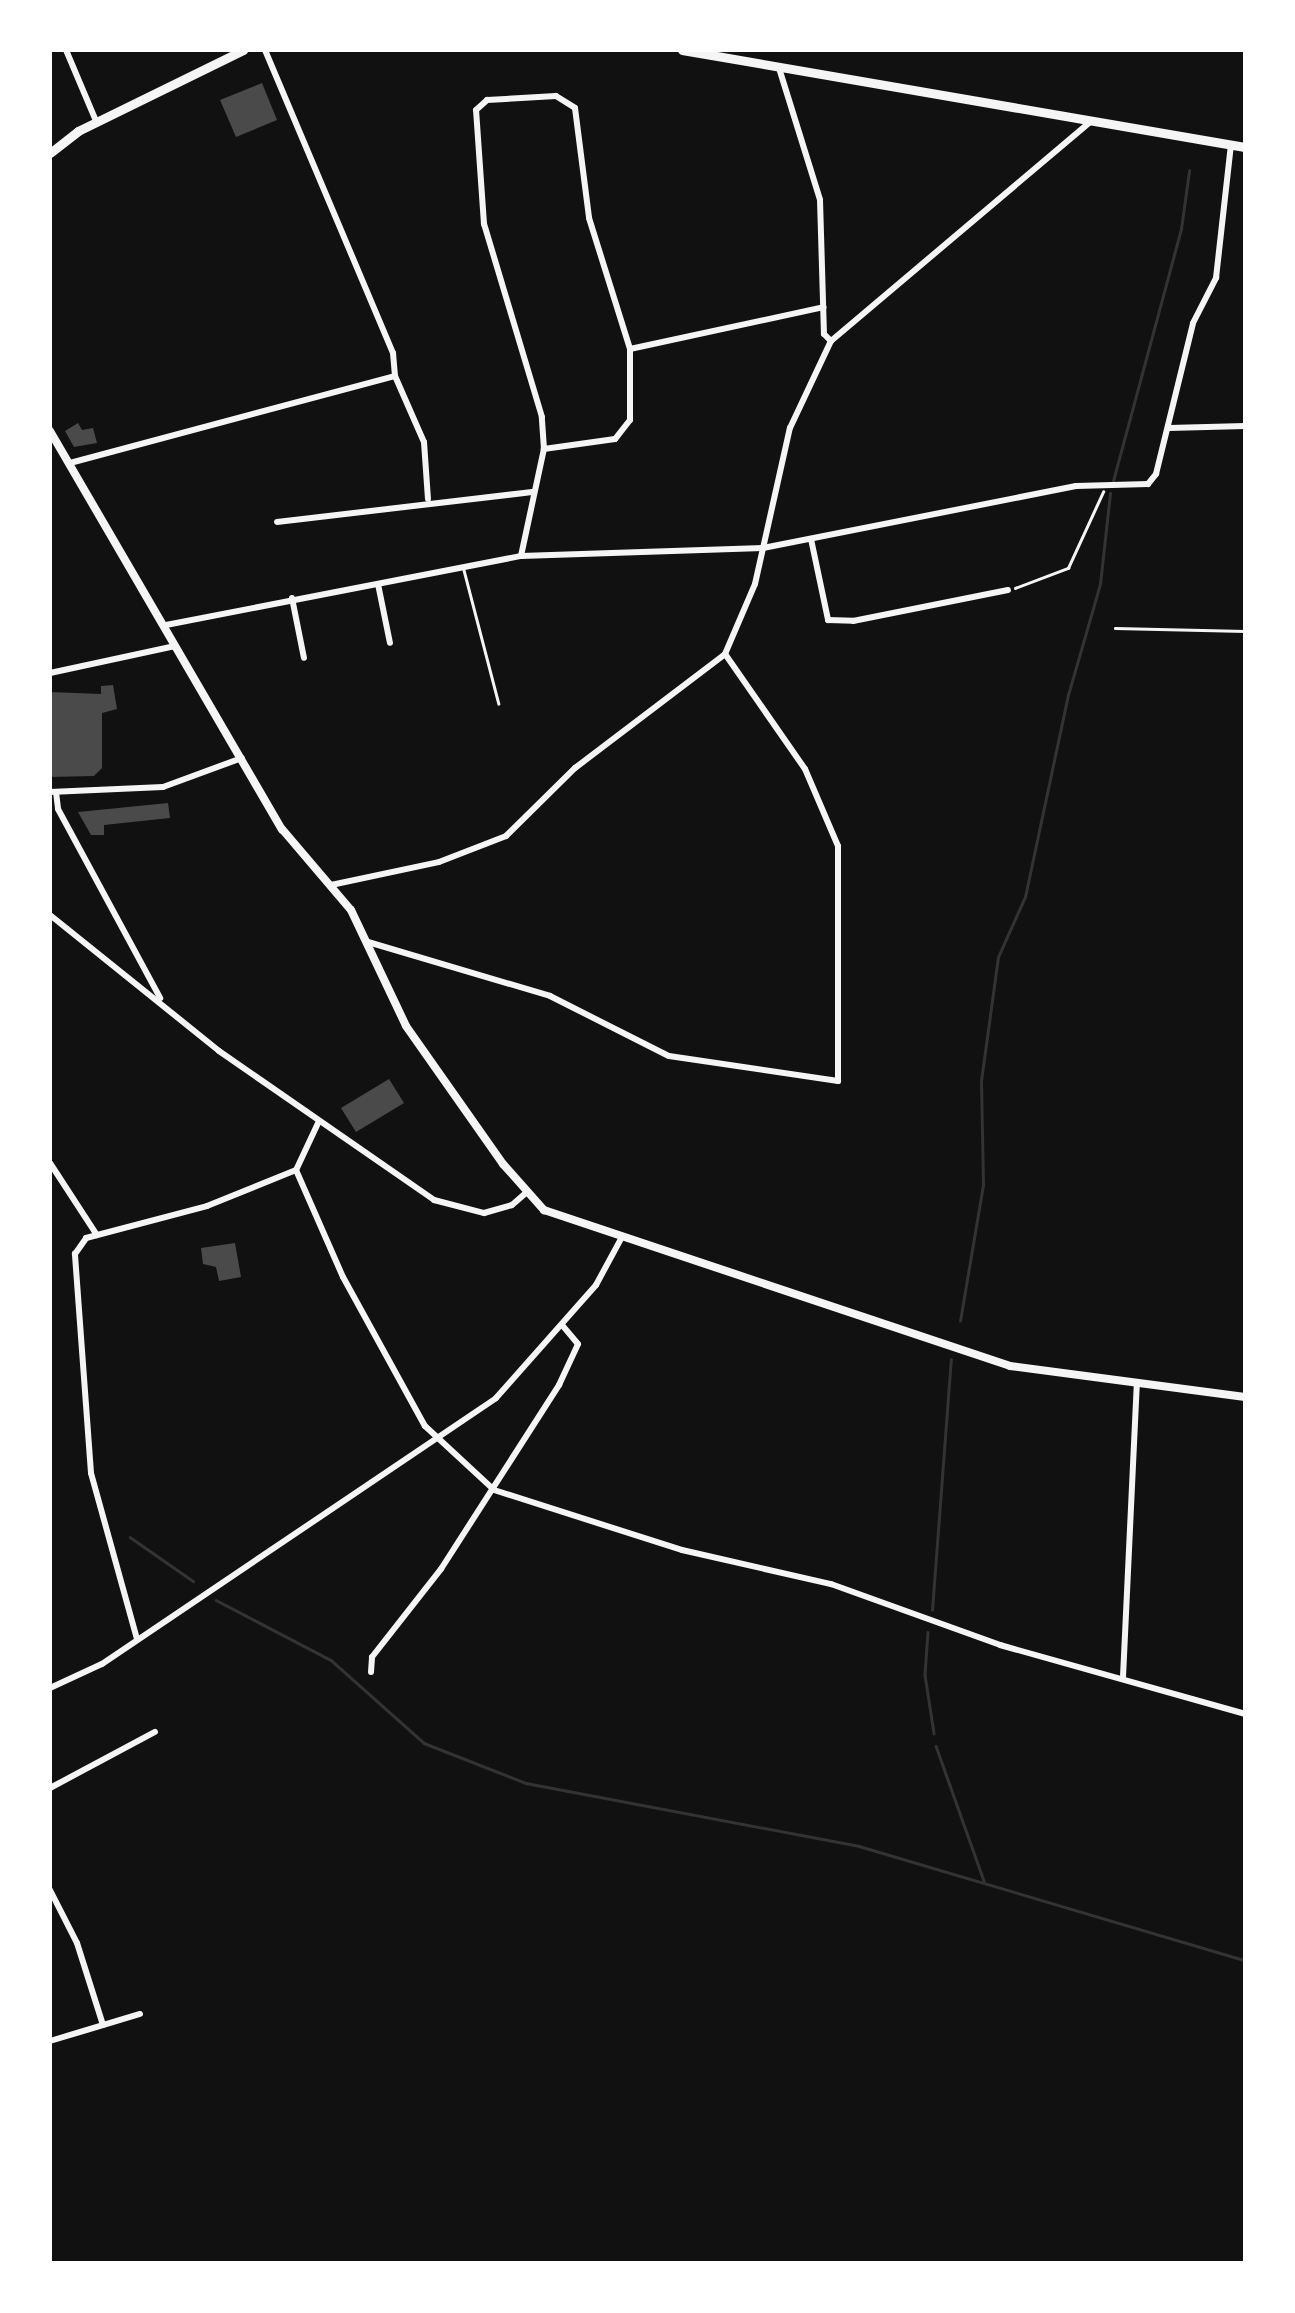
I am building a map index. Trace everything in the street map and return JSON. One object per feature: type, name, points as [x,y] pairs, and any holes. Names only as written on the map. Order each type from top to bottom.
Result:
[{"type":"main road","points":[[50,152],[96,122],[244,50]]},
{"type":"main road","points":[[682,50],[1245,147]]},
{"type":"street","points":[[66,50],[96,122]]},
{"type":"street","points":[[265,50],[393,353],[395,376],[424,442],[428,500]]},
{"type":"street","points":[[778,66],[820,200],[824,334],[831,342]]},
{"type":"street","points":[[522,556],[532,492],[544,449],[542,417],[484,224],[476,110],[487,100],[556,96],[572,101],[589,218],[630,349],[625,433],[544,449]]},
{"type":"street","points":[[331,885],[439,862],[506,836],[576,768],[725,654],[755,584],[790,428],[831,342],[1008,187],[1082,134],[1092,120]]},
{"type":"street","points":[[166,624],[522,556],[763,548],[1076,486],[1148,484],[1169,428],[1192,323],[1216,278],[1231,144]]},
{"type":"street","points":[[630,349],[824,307]]},
{"type":"street","points":[[70,463],[395,376]]},
{"type":"street","points":[[1169,428],[1245,426]]},
{"type":"street","points":[[50,431],[166,624],[282,829],[331,885],[368,942],[406,1026],[526,1192],[544,1210],[1010,1366],[1245,1396]]},
{"type":"street","points":[[277,522],[428,500],[532,492]]},
{"type":"street","points":[[811,539],[828,620],[853,621],[1008,590]]},
{"type":"street","points":[[378,584],[390,642]]},
{"type":"street","points":[[292,598],[304,658]]},
{"type":"street","points":[[50,674],[178,645]]},
{"type":"street","points":[[368,942],[550,996],[670,1056],[838,1081],[838,846],[805,770],[725,654]]},
{"type":"street","points":[[164,1004],[53,792],[163,787],[242,758]]},
{"type":"street","points":[[50,914],[319,1121],[452,1206],[484,1213],[526,1192]]},
{"type":"street","points":[[137,1639],[107,1547],[83,1416],[75,1254],[96,1235],[207,1206],[296,1170],[319,1121]]},
{"type":"street","points":[[50,1163],[96,1235]]},
{"type":"street","points":[[296,1170],[384,1361],[437,1439],[494,1490],[682,1550],[860,1593],[1000,1645],[1245,1714]]},
{"type":"street","points":[[50,1688],[137,1639],[512,1386],[563,1326],[622,1237]]},
{"type":"street","points":[[371,1672],[372,1657],[494,1490],[577,1348],[563,1326]]},
{"type":"street","points":[[1123,1678],[1137,1384]]},
{"type":"street","points":[[50,1788],[156,1732]]},
{"type":"street","points":[[50,1890],[77,1943],[103,2025]]},
{"type":"street","points":[[50,2041],[140,2014]]},
{"type":"lane","points":[[464,567],[499,704]]},
{"type":"lane","points":[[1115,628],[1245,631]]},
{"type":"path","points":[[1008,590],[1068,568],[1104,488]]},
{"type":"building","points":[[262,83],[277,120],[236,137],[220,100]]},
{"type":"building","points":[[78,423],[82,430],[93,428],[97,443],[74,447],[65,431]]},
{"type":"building","points":[[113,685],[117,709],[102,713],[102,768],[94,776],[50,777],[50,692],[101,694],[101,686]]},
{"type":"building","points":[[168,803],[170,818],[104,825],[104,835],[91,835],[78,812]]},
{"type":"building","points":[[389,1079],[404,1103],[356,1132],[341,1108]]},
{"type":"building","points":[[235,1243],[241,1277],[219,1281],[216,1267],[203,1264],[201,1248]]},
{"type":"waterway","points":[[1113,481],[1181,229],[1189,171]]},
{"type":"waterway","points":[[960,1321],[983,1185],[981,1081],[998,957],[1025,897],[1068,695],[1100,584],[1110,494]]},
{"type":"waterway","points":[[932,1610],[951,1360]]},
{"type":"waterway","points":[[130,1537],[193,1581]]},
{"type":"waterway","points":[[216,1600],[331,1660],[424,1743],[526,1783],[859,1846],[1245,1960]]},
{"type":"waterway","points":[[928,1632],[925,1675],[934,1733]]},
{"type":"waterway","points":[[936,1746],[984,1881]]}]
